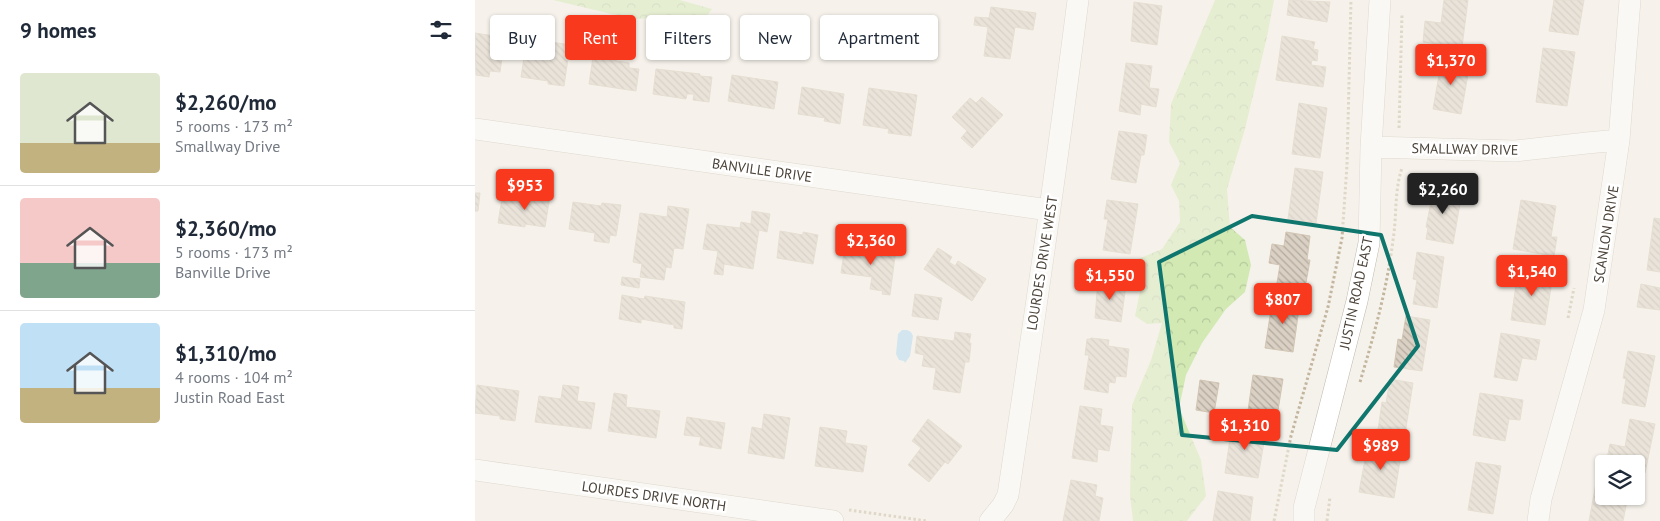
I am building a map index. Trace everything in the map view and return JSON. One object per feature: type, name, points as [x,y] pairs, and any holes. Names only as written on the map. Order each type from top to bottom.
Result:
[{"type":"street","name":"LOURDES DRIVE WEST","points":[[990,521],[1003,505],[1008,494],[1078,0]]},
{"type":"street","name":"JUSTIN ROAD EAST","points":[[1304,521],[1305,508],[1357,301],[1369,244],[1371,147],[1380,0]]},
{"type":"street","name":"SCANLON DRIVE","points":[[1538,521],[1541,499],[1594,310],[1619,140],[1630,0]]},
{"type":"street","name":"BANVILLE DRIVE","points":[[475,129],[1049,210]]},
{"type":"street","name":"SMALLWAY DRIVE","points":[[1371,147],[1515,151],[1619,140]]},
{"type":"street","name":"LOURDES DRIVE NORTH","points":[[475,470],[833,521]]},
{"type":"path","points":[[1274,521],[1291,436],[1328,307],[1342,238],[1347,165],[1351,0]]},
{"type":"path","points":[[1567,327],[1576,280]]},
{"type":"highlighted area","points":[[1252,216],[1381,235],[1418,346],[1337,450],[1182,435],[1159,262]]},
{"type":"green space","points":[[553,0],[680,0],[712,9],[708,15],[646,15],[646,18],[636,19],[636,15],[615,15]]},
{"type":"green space","points":[[1215,0],[1274,0],[1245,129],[1227,189],[1230,227],[1245,240],[1251,265],[1245,292],[1226,309],[1202,343],[1186,375],[1179,408],[1201,460],[1206,496],[1187,521],[1133,521],[1130,496],[1132,405],[1151,360],[1162,323],[1147,324],[1135,316],[1143,276],[1138,259],[1162,249],[1180,222],[1179,201],[1171,185],[1180,163],[1169,142],[1171,104]]},
{"type":"water","points":[[902,330],[911,332],[913,336],[910,356],[905,363],[899,360],[896,354],[898,334]]},
{"type":"building","points":[[1289,0],[1330,2],[1327,22],[1287,15]]},
{"type":"building","points":[[1444,0],[1468,0],[1462,47],[1423,42],[1425,21],[1441,23]]},
{"type":"building","points":[[1554,0],[1584,0],[1578,35],[1549,31]]},
{"type":"building","points":[[1134,2],[1162,6],[1157,45],[1131,41]]},
{"type":"building","points":[[991,7],[1036,13],[1033,30],[1015,27],[1010,59],[984,56],[988,27],[974,25],[975,17],[989,18]]},
{"type":"building","points":[[475,33],[490,35],[490,60],[502,60],[500,72],[490,71],[489,77],[476,75]]},
{"type":"building","points":[[1282,36],[1315,42],[1313,49],[1318,50],[1317,61],[1312,60],[1311,65],[1326,67],[1323,87],[1276,80]]},
{"type":"building","points":[[555,43],[565,44],[565,60],[568,60],[564,86],[548,84],[548,81],[521,77],[524,60],[555,60]]},
{"type":"building","points":[[1543,48],[1575,52],[1567,106],[1536,102]]},
{"type":"building","points":[[1442,58],[1470,63],[1461,114],[1433,109]]},
{"type":"building","points":[[593,60],[611,60],[629,63],[629,68],[639,69],[636,91],[589,84]]},
{"type":"building","points":[[1126,63],[1152,66],[1149,88],[1159,89],[1156,107],[1141,104],[1140,115],[1119,111]]},
{"type":"building","points":[[656,69],[712,77],[709,102],[693,100],[694,94],[687,94],[686,99],[653,94]]},
{"type":"building","points":[[732,75],[778,82],[774,109],[728,101]]},
{"type":"building","points":[[802,87],[844,94],[840,124],[824,121],[825,118],[798,114]]},
{"type":"building","points":[[869,88],[917,95],[911,136],[888,133],[889,129],[863,125]]},
{"type":"building","points":[[982,97],[1003,115],[972,148],[961,138],[967,131],[952,117],[970,98],[976,103]]},
{"type":"building","points":[[1299,103],[1327,108],[1320,158],[1292,154]]},
{"type":"building","points":[[1119,131],[1147,135],[1144,155],[1141,155],[1136,183],[1111,179]]},
{"type":"building","points":[[1295,168],[1323,172],[1316,223],[1288,219]]},
{"type":"building","points":[[1434,187],[1462,192],[1453,244],[1426,239],[1428,228],[1426,227]]},
{"type":"building","points":[[530,192],[550,196],[545,227],[525,224],[525,227],[498,223],[502,198],[528,202]]},
{"type":"building","points":[[475,193],[480,193],[478,211],[475,211]]},
{"type":"building","points":[[1107,200],[1138,204],[1130,254],[1103,250],[1108,219],[1104,219]]},
{"type":"building","points":[[1521,200],[1556,206],[1551,237],[1557,237],[1554,256],[1513,249]]},
{"type":"building","points":[[573,202],[601,206],[602,203],[621,205],[616,236],[610,235],[609,243],[594,241],[595,233],[569,229]]},
{"type":"building","points":[[668,206],[689,209],[683,249],[674,248],[671,268],[666,267],[664,280],[640,277],[642,264],[633,262],[640,213],[667,217]]},
{"type":"building","points":[[752,211],[770,214],[767,232],[759,230],[753,269],[724,264],[723,275],[714,274],[718,251],[703,249],[707,224],[740,228],[741,222],[751,224]]},
{"type":"building","points":[[1654,218],[1660,219],[1660,272],[1647,270]]},
{"type":"building","points":[[780,231],[803,235],[803,232],[818,235],[813,264],[777,258]]},
{"type":"building","points":[[1286,232],[1310,236],[1307,260],[1310,260],[1305,288],[1277,283],[1280,265],[1269,263],[1272,244],[1284,246]]},
{"type":"building","points":[[845,246],[876,250],[877,246],[896,249],[890,295],[882,294],[883,291],[870,289],[872,277],[841,273]]},
{"type":"building","points":[[938,248],[952,257],[949,262],[955,266],[958,261],[986,279],[972,301],[924,269]]},
{"type":"building","points":[[1417,252],[1444,257],[1437,308],[1413,304],[1417,280],[1413,279]]},
{"type":"building","points":[[1518,270],[1553,275],[1545,325],[1511,320]]},
{"type":"building","points":[[622,277],[640,279],[639,288],[621,285]]},
{"type":"building","points":[[1098,280],[1126,284],[1121,322],[1095,318]]},
{"type":"building","points":[[1641,284],[1660,288],[1660,310],[1637,307]]},
{"type":"building","points":[[915,294],[942,298],[938,320],[912,316]]},
{"type":"building","points":[[622,295],[644,299],[645,296],[685,302],[682,329],[674,328],[674,325],[641,319],[641,323],[619,319]]},
{"type":"building","points":[[1273,297],[1300,301],[1293,352],[1265,348]]},
{"type":"building","points":[[1406,316],[1430,320],[1422,371],[1394,367],[1398,339],[1402,340]]},
{"type":"building","points":[[955,332],[971,334],[969,362],[965,362],[960,393],[933,389],[936,368],[922,366],[924,355],[915,353],[917,336],[954,341]]},
{"type":"building","points":[[1501,333],[1540,340],[1536,360],[1522,358],[1517,381],[1494,377]]},
{"type":"building","points":[[1087,339],[1109,340],[1108,346],[1129,349],[1126,377],[1116,376],[1115,383],[1109,382],[1108,393],[1084,389],[1089,355],[1085,355]]},
{"type":"building","points":[[1628,351],[1655,356],[1645,407],[1622,403],[1626,379],[1623,378]]},
{"type":"building","points":[[1253,375],[1283,379],[1276,423],[1247,418]]},
{"type":"building","points":[[1390,379],[1413,383],[1405,434],[1378,430],[1382,402],[1386,403]]},
{"type":"building","points":[[1200,380],[1219,383],[1214,413],[1196,410]]},
{"type":"building","points":[[477,385],[519,391],[515,421],[500,419],[500,416],[475,413]]},
{"type":"building","points":[[563,385],[579,387],[577,401],[595,403],[591,429],[535,422],[539,396],[561,399]]},
{"type":"building","points":[[614,393],[627,395],[626,407],[660,411],[656,438],[608,431]]},
{"type":"building","points":[[1480,393],[1523,400],[1520,420],[1509,419],[1505,441],[1473,435]]},
{"type":"building","points":[[1080,406],[1102,409],[1100,425],[1113,427],[1109,451],[1098,449],[1097,462],[1072,458]]},
{"type":"building","points":[[764,414],[790,418],[784,459],[748,453],[752,427],[762,429]]},
{"type":"building","points":[[687,417],[725,423],[721,449],[699,445],[701,437],[684,435]]},
{"type":"building","points":[[928,419],[962,446],[948,464],[945,462],[929,482],[908,465],[921,448],[912,441]]},
{"type":"building","points":[[1630,419],[1655,424],[1645,473],[1645,455],[1608,455],[1610,444],[1625,447]]},
{"type":"building","points":[[1232,425],[1266,430],[1258,478],[1225,473]]},
{"type":"building","points":[[820,427],[847,431],[845,443],[867,446],[863,472],[815,466]]},
{"type":"building","points":[[1368,443],[1402,449],[1394,498],[1359,492]]},
{"type":"building","points":[[1476,462],[1501,466],[1493,514],[1468,510]]},
{"type":"building","points":[[1071,480],[1097,485],[1095,496],[1103,498],[1099,521],[1063,521]]},
{"type":"building","points":[[1595,488],[1595,505],[1626,505],[1623,521],[1589,521]]},
{"type":"building","points":[[1218,491],[1253,497],[1250,521],[1213,521]]}]
